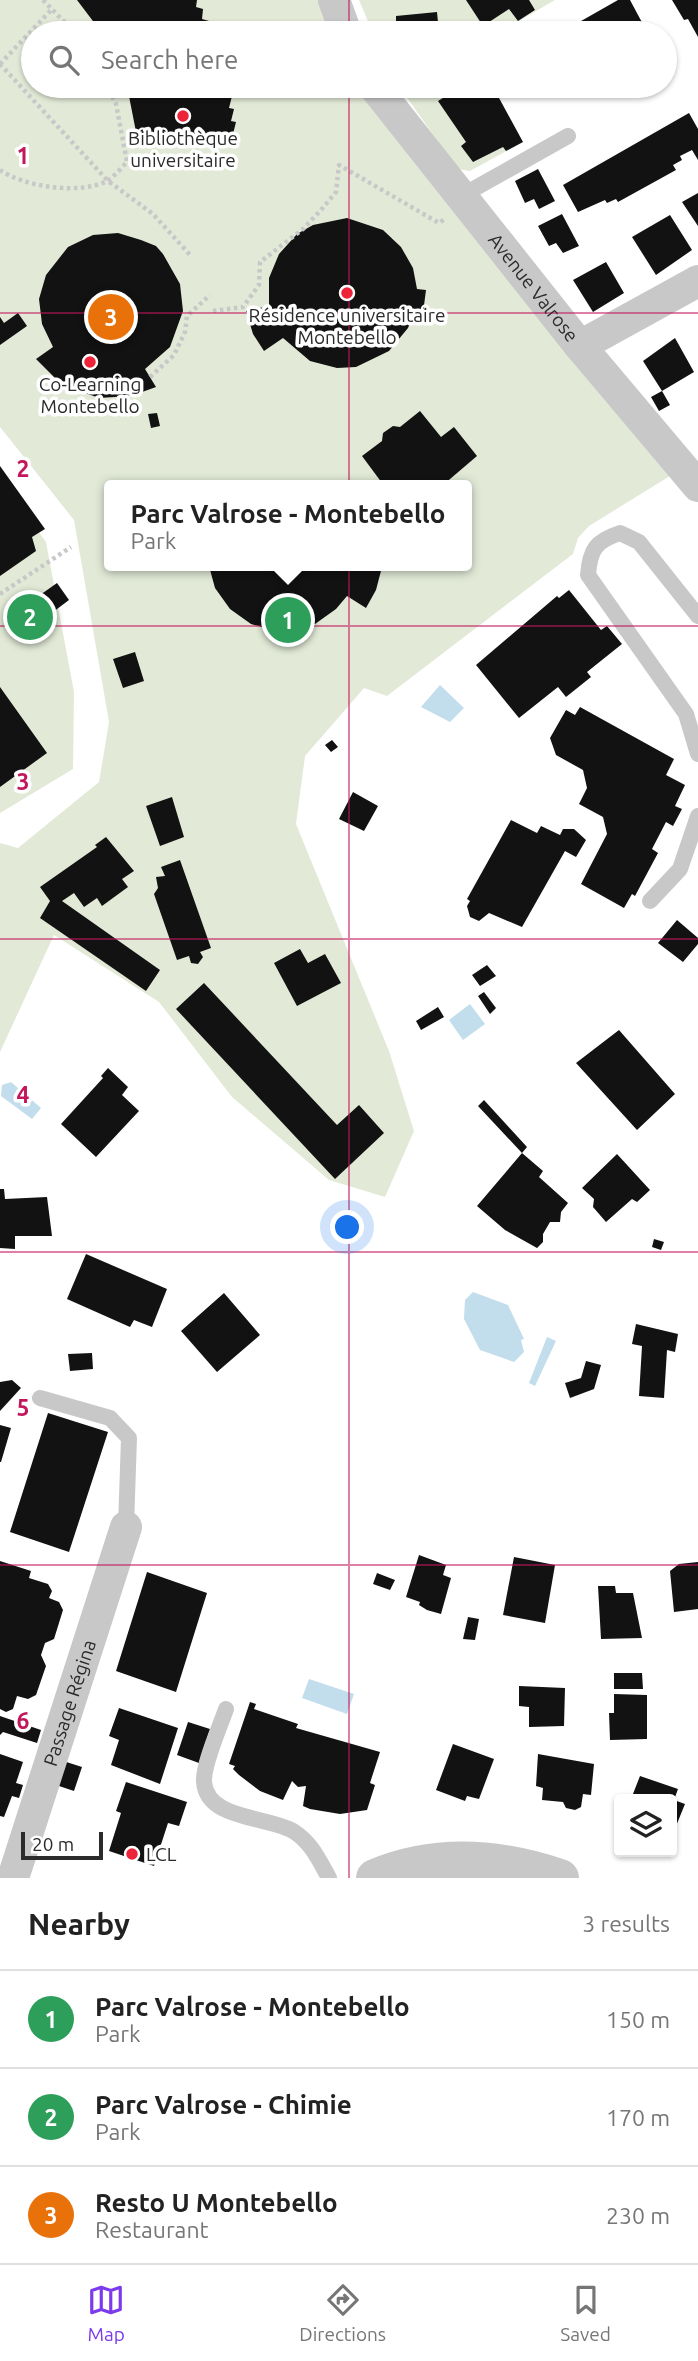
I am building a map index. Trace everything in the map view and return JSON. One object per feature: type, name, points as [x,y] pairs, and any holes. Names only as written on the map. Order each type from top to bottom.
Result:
[{"type":"street","points":[[334,0],[342,21]]},
{"type":"street","name":"Avenue Valrose","points":[[382,98],[456,205],[698,486]]},
{"type":"street","points":[[580,346],[698,281]]},
{"type":"street","name":"Passage Régina","points":[[13,1878],[126,1527]]},
{"type":"street","points":[[375,1878],[433,1860],[476,1859],[527,1867],[560,1878]]},
{"type":"lane","points":[[456,205],[568,136]]},
{"type":"lane","points":[[698,616],[639,542],[620,533],[599,540],[589,555],[588,575],[686,714],[698,754]]},
{"type":"lane","points":[[650,901],[680,869],[698,816]]},
{"type":"lane","points":[[40,1398],[110,1418],[129,1438],[126,1527]]},
{"type":"lane","points":[[226,1709],[204,1779],[207,1796],[217,1806],[291,1830],[305,1840],[329,1878]]},
{"type":"path","points":[[43,0],[64,21]]},
{"type":"path","points":[[41,21],[53,8]]},
{"type":"path","points":[[21,42],[0,64],[21,87]]},
{"type":"path","points":[[31,98],[108,181],[153,214],[191,256]]},
{"type":"path","points":[[0,170],[57,189],[87,187],[108,181],[127,162],[113,98]]},
{"type":"path","points":[[213,311],[243,307],[259,285],[260,262],[303,229],[335,191],[339,165],[439,223],[456,205]]},
{"type":"path","points":[[150,377],[174,355],[185,332],[187,316],[209,295]]},
{"type":"path","points":[[0,594],[71,547]]},
{"type":"green space","points":[[0,0],[326,0],[335,21],[21,21],[21,98],[375,98],[670,476],[589,526],[578,538],[573,554],[387,696],[364,688],[305,756],[296,824],[389,1051],[414,1131],[385,1197],[329,1180],[232,1097],[159,1002],[54,935],[0,1052],[0,843],[18,848],[99,782],[109,722],[74,520],[0,427]]},
{"type":"green space","points":[[359,0],[555,0],[519,21],[368,21]]},
{"type":"green space","points":[[407,98],[499,98],[523,142],[470,171],[457,169]]},
{"type":"green space","points":[[0,480],[46,542],[74,692],[73,769],[0,813]]},
{"type":"water","points":[[440,685],[464,708],[450,722],[421,707]]},
{"type":"water","points":[[470,1004],[485,1024],[463,1040],[449,1020]]},
{"type":"water","points":[[11,1082],[41,1108],[32,1119],[1,1096],[2,1085]]},
{"type":"water","points":[[473,1292],[508,1305],[524,1339],[521,1340],[524,1352],[514,1362],[480,1350],[464,1319],[465,1300]]},
{"type":"water","points":[[547,1337],[556,1341],[535,1386],[529,1383]]},
{"type":"water","points":[[309,1679],[354,1694],[347,1714],[302,1698]]},
{"type":"building","points":[[77,0],[197,0],[196,7],[203,9],[202,19],[209,21],[93,21]]},
{"type":"building","points":[[466,0],[529,0],[535,10],[518,21],[509,9],[491,21],[480,21]]},
{"type":"building","points":[[618,0],[630,0],[641,21],[581,21]]},
{"type":"building","points":[[672,0],[698,0],[698,37],[688,19],[684,20]]},
{"type":"building","points":[[437,12],[438,21],[396,21],[396,16]]},
{"type":"building","name":"Bibliothèque universitaire","points":[[129,98],[232,98],[229,108],[234,109],[231,121],[236,122],[233,134],[178,138],[178,146],[170,147],[170,139],[138,142]]},
{"type":"building","points":[[443,98],[499,98],[523,142],[506,151],[503,147],[473,162],[461,146],[466,142],[438,101]]},
{"type":"building","points":[[689,113],[698,129],[698,160],[692,150],[680,156],[682,160],[673,165],[676,170],[618,202],[616,199],[607,203],[605,200],[578,212],[563,185]]},
{"type":"building","points":[[538,169],[555,201],[539,209],[534,199],[525,203],[515,181]]},
{"type":"building","points":[[698,193],[698,226],[682,202]]},
{"type":"building","points":[[562,214],[579,246],[563,253],[556,243],[549,246],[538,226]]},
{"type":"building","points":[[670,215],[692,250],[656,275],[632,237]]},
{"type":"building","name":"Résidence universitaire Montebello","points":[[347,218],[383,230],[401,247],[413,268],[417,289],[426,290],[423,313],[415,311],[408,328],[389,351],[356,367],[337,368],[310,361],[283,338],[264,351],[253,334],[246,311],[269,306],[269,278],[279,254],[297,234],[313,225]]},
{"type":"building","points":[[118,233],[156,246],[163,254],[180,284],[183,311],[170,347],[145,369],[156,387],[131,396],[99,398],[61,384],[36,359],[53,347],[42,324],[39,299],[46,275],[68,247],[93,235]]},
{"type":"building","points":[[606,262],[624,293],[593,312],[573,280]]},
{"type":"building","points":[[18,313],[27,326],[0,345],[0,317],[4,323]]},
{"type":"building","points":[[675,338],[694,372],[662,391],[643,361]]},
{"type":"building","points":[[662,391],[670,405],[659,411],[651,397]]},
{"type":"building","points":[[420,411],[441,437],[454,427],[477,456],[449,480],[380,480],[362,456],[382,441],[383,433],[393,426],[400,427]]},
{"type":"building","points":[[157,413],[160,426],[151,428],[148,414]]},
{"type":"building","points":[[0,466],[45,529],[32,537],[36,551],[0,576]]},
{"type":"building","points":[[210,571],[381,571],[376,590],[366,608],[347,596],[336,609],[315,624],[276,631],[251,624],[230,609],[215,588]]},
{"type":"building","points":[[57,583],[69,600],[53,612],[40,595]]},
{"type":"building","points":[[569,590],[601,630],[607,626],[622,644],[587,672],[591,677],[566,697],[558,687],[519,718],[476,665],[557,596],[559,598]]},
{"type":"building","points":[[135,652],[144,681],[123,688],[113,659]]},
{"type":"building","points":[[0,687],[47,753],[0,787]]},
{"type":"building","points":[[580,707],[674,759],[666,775],[685,785],[675,806],[682,809],[673,826],[666,822],[652,849],[658,853],[635,896],[632,894],[624,908],[581,884],[607,834],[603,817],[579,804],[587,788],[583,770],[556,755],[550,738],[566,710],[575,715]]},
{"type":"building","points":[[332,740],[338,747],[331,752],[325,745]]},
{"type":"building","points":[[353,792],[378,806],[364,831],[339,819]]},
{"type":"building","points":[[172,797],[184,837],[160,846],[146,806]]},
{"type":"building","points":[[511,820],[537,833],[541,826],[560,835],[563,829],[574,829],[586,840],[576,857],[565,851],[522,927],[489,913],[479,921],[470,917],[467,906],[470,901],[467,899]]},
{"type":"building","points":[[106,837],[134,871],[122,879],[128,887],[102,906],[97,898],[84,907],[74,893],[62,901],[160,970],[146,991],[40,918],[50,901],[40,887],[97,847],[95,845]]},
{"type":"building","points":[[180,860],[211,948],[200,952],[203,957],[198,964],[191,963],[189,956],[177,960],[154,894],[158,888],[156,877],[165,876],[161,867]]},
{"type":"building","points":[[677,920],[698,938],[698,944],[683,962],[658,943]]},
{"type":"building","points":[[300,949],[308,963],[325,954],[341,983],[297,1006],[274,963]]},
{"type":"building","points":[[487,965],[496,976],[480,986],[472,975]]},
{"type":"building","points":[[204,983],[337,1125],[359,1105],[384,1133],[335,1179],[176,1009]]},
{"type":"building","points":[[484,992],[496,1008],[490,1014],[478,996]]},
{"type":"building","points":[[438,1007],[444,1017],[421,1030],[416,1021]]},
{"type":"building","points":[[619,1030],[675,1094],[637,1130],[576,1063]]},
{"type":"building","points":[[108,1068],[128,1087],[122,1095],[139,1111],[96,1157],[61,1124],[103,1078],[101,1076]]},
{"type":"building","points":[[484,1100],[527,1147],[522,1153],[478,1106]]},
{"type":"building","points":[[522,1153],[543,1171],[539,1177],[568,1203],[561,1212],[560,1222],[550,1222],[543,1234],[543,1242],[537,1248],[505,1230],[477,1206]]},
{"type":"building","points":[[617,1154],[650,1190],[637,1202],[632,1199],[606,1222],[593,1207],[594,1199],[582,1188]]},
{"type":"building","points":[[0,1189],[4,1189],[5,1199],[47,1197],[52,1236],[15,1236],[15,1249],[0,1248]]},
{"type":"building","points":[[654,1239],[664,1242],[661,1250],[652,1247]]},
{"type":"building","points":[[86,1254],[167,1289],[152,1327],[134,1320],[130,1327],[67,1299]]},
{"type":"building","points":[[224,1293],[260,1335],[217,1372],[181,1331]]},
{"type":"building","points":[[636,1324],[678,1334],[675,1352],[667,1350],[664,1398],[639,1396],[642,1346],[632,1344]]},
{"type":"building","points":[[92,1353],[93,1369],[70,1371],[68,1354]]},
{"type":"building","points":[[586,1361],[601,1365],[594,1389],[570,1398],[565,1383],[581,1378]]},
{"type":"building","points":[[12,1380],[21,1388],[0,1411],[0,1382]]},
{"type":"building","points":[[48,1413],[108,1432],[69,1552],[10,1532]]},
{"type":"building","points":[[0,1425],[11,1428],[1,1462],[0,1462]]},
{"type":"building","points":[[419,1555],[446,1565],[443,1575],[451,1578],[441,1614],[427,1610],[419,1605],[420,1602],[406,1597]]},
{"type":"building","points":[[514,1557],[555,1565],[545,1623],[503,1615]]},
{"type":"building","points":[[0,1561],[31,1571],[29,1578],[48,1584],[52,1591],[49,1598],[59,1602],[63,1610],[54,1639],[45,1643],[41,1655],[46,1666],[36,1695],[28,1699],[17,1696],[13,1709],[6,1712],[0,1709]]},
{"type":"building","points":[[698,1562],[698,1609],[674,1612],[670,1571],[679,1564]]},
{"type":"building","points":[[147,1572],[207,1593],[176,1692],[116,1671]]},
{"type":"building","points":[[377,1573],[395,1580],[390,1590],[373,1584]]},
{"type":"building","points":[[598,1586],[615,1586],[616,1593],[633,1593],[642,1638],[601,1639]]},
{"type":"building","points":[[468,1617],[479,1619],[475,1640],[463,1639]]},
{"type":"building","points":[[614,1673],[642,1673],[643,1689],[614,1689]]},
{"type":"building","points":[[519,1686],[565,1688],[564,1726],[529,1727],[529,1707],[519,1706]]},
{"type":"building","points":[[614,1694],[647,1695],[647,1739],[610,1740],[609,1713],[614,1713]]},
{"type":"building","points":[[250,1702],[256,1704],[254,1709],[298,1724],[296,1728],[380,1752],[370,1783],[375,1785],[367,1810],[340,1814],[310,1809],[303,1806],[306,1786],[298,1787],[292,1781],[283,1800],[260,1791],[239,1775],[233,1769],[235,1766],[229,1764]]},
{"type":"building","points":[[119,1708],[178,1728],[160,1784],[111,1765],[119,1740],[109,1736]]},
{"type":"building","points":[[0,1716],[41,1730],[37,1743],[3,1732],[0,1735]]},
{"type":"building","points":[[188,1722],[210,1729],[199,1763],[177,1755]]},
{"type":"building","points":[[453,1744],[494,1759],[479,1799],[467,1796],[465,1801],[436,1790]]},
{"type":"building","points":[[0,1754],[23,1762],[16,1783],[23,1785],[19,1798],[12,1796],[4,1817],[0,1816]]},
{"type":"building","points":[[538,1754],[594,1764],[591,1795],[583,1794],[581,1807],[575,1810],[566,1808],[563,1802],[542,1800],[543,1788],[536,1786]]},
{"type":"building","points":[[57,1759],[82,1767],[74,1791],[50,1783]]},
{"type":"building","points":[[640,1776],[678,1789],[676,1794],[633,1794]]},
{"type":"building","points":[[126,1782],[187,1802],[179,1826],[168,1823],[154,1866],[109,1851],[121,1813],[116,1811]]},
{"type":"building","points":[[677,1801],[685,1804],[677,1824]]},
{"type":"place","name":"Bibliothèque universitaire","points":[[183,116]]},
{"type":"place","name":"Résidence universitaire Montebello","points":[[347,293]]},
{"type":"place","name":"Resto U Montebello","points":[[111,317]]},
{"type":"place","name":"Co-Learning Montebello","points":[[90,362]]},
{"type":"place","name":"Parc Valrose - Chimie","points":[[30,617]]},
{"type":"place","name":"Parc Valrose - Montebello","points":[[288,620]]},
{"type":"place","name":"LCL","points":[[132,1854]]}]
